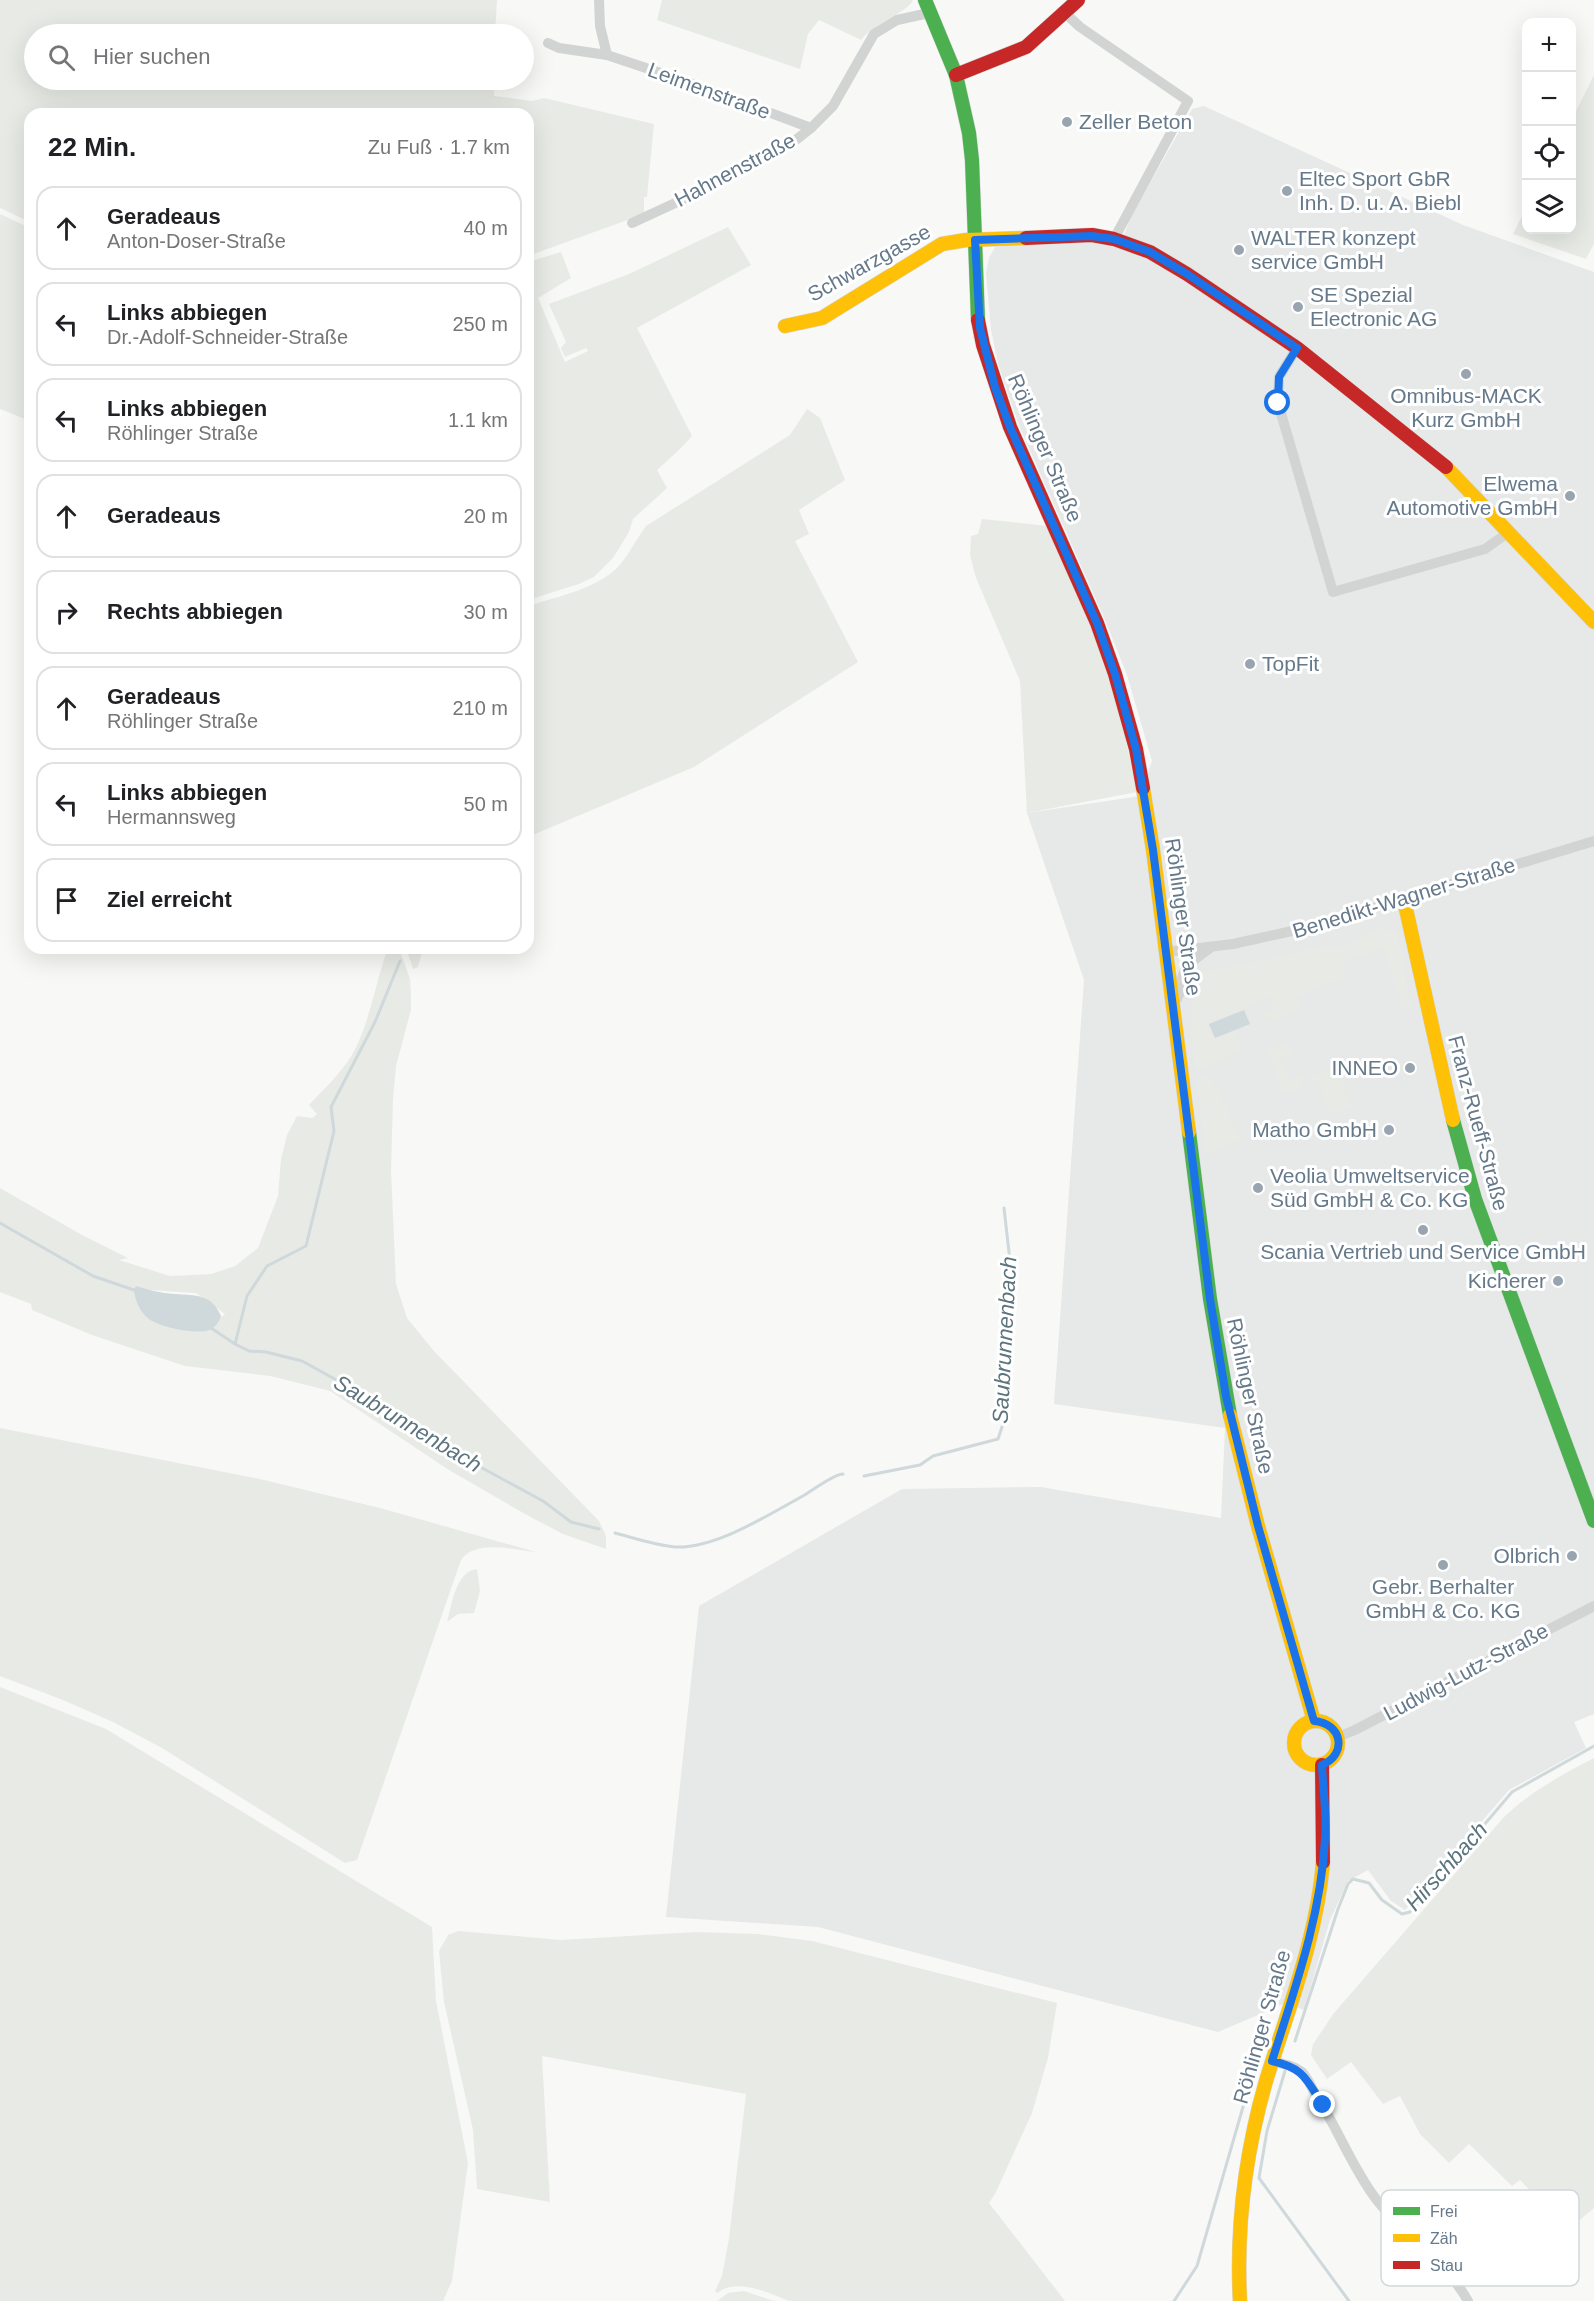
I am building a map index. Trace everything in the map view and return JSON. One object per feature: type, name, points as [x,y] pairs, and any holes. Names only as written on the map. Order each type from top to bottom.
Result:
[{"type":"street","points":[[599,0],[600,26],[607,55]]},
{"type":"street","points":[[956,75],[1026,47],[1078,0]]},
{"type":"street","name":"Röhlinger Straße","points":[[927,6],[956,75],[969,134],[980,328],[995,387],[1010,427],[1097,623],[1126,709],[1147,804],[1210,1299],[1226,1396],[1258,1526],[1314,1721]]},
{"type":"street","name":"Hahnenstraße","points":[[632,223],[727,178],[797,139],[833,106],[874,34],[927,6]]},
{"type":"street","points":[[1065,14],[1080,27],[1188,100],[1114,239]]},
{"type":"street","name":"Leimenstraße","points":[[548,43],[560,48],[607,55],[811,128]]},
{"type":"street","name":"Schwarzgasse","points":[[785,326],[822,318],[942,244],[975,240],[1092,236],[1114,239],[1150,252],[1187,274],[1297,348],[1450,471],[1591,613]]},
{"type":"street","points":[[1297,348],[1279,377],[1278,403],[1334,592],[1485,549],[1509,532]]},
{"type":"street","name":"Benedikt-Wagner-Straße","points":[[1166,952],[1300,930],[1594,841]]},
{"type":"street","name":"Franz-Rueff-Straße","points":[[1404,900],[1420,982],[1459,1150],[1594,1521]]},
{"type":"street","name":"Benedikt-Wagner-Straße","points":[[1173,1004],[1180,996],[1184,973],[1190,964],[1213,946]]},
{"type":"street","name":"Ludwig-Lutz-Straße","points":[[1338,1737],[1594,1606]]},
{"type":"street","points":[[1314,1721],[1329,1725],[1338,1737],[1337,1751],[1328,1762],[1322,1765],[1315,1766],[1303,1762],[1295,1751],[1294,1736],[1297,1731],[1314,1721]]},
{"type":"street","name":"Röhlinger Straße","points":[[1240,2301],[1238,2250],[1243,2190],[1252,2135],[1312,1930],[1320,1888],[1325,1836],[1322,1765]]},
{"type":"street","points":[[1272,2061],[1302,2072],[1323,2105],[1357,2170],[1381,2205]]},
{"type":"street","points":[[1458,2286],[1468,2301]]},
{"type":"shaded area","points":[[0,0],[497,0],[496,24],[24,24],[24,90],[494,90],[494,96],[532,101],[544,98],[654,124],[647,197],[644,197],[644,214],[534,254],[534,108],[24,108],[24,219],[0,208]]},
{"type":"shaded area","points":[[662,0],[913,0],[910,5],[866,34],[861,40],[819,20],[808,34],[800,69],[657,20]]},
{"type":"shaded area","points":[[1594,75],[1594,244],[1586,259],[1513,234],[1522,216],[1522,234],[1576,234],[1576,111]]},
{"type":"shaded area","points":[[1204,106],[1463,225],[1594,272],[1594,1714],[1574,1722],[1586,1748],[1509,1790],[1405,1910],[1391,1901],[1368,1870],[1348,1881],[1330,1920],[1304,2010],[1286,2003],[1218,2032],[818,1927],[666,1917],[699,1606],[902,1489],[1041,1487],[1221,1518],[1225,1428],[1054,1404],[1084,980],[1027,813],[1140,796],[1152,761],[1127,675],[1020,428],[998,364],[991,330],[986,273],[989,258],[995,247],[1089,240],[1121,243],[1131,216],[1192,109]]},
{"type":"shaded area","points":[[0,214],[24,225],[24,419],[0,409]]},
{"type":"shaded area","points":[[728,227],[751,265],[637,328],[692,436],[657,470],[667,488],[633,519],[629,532],[613,558],[594,577],[534,598],[534,260],[561,252],[571,278],[538,298],[565,362],[588,351],[586,348],[565,357],[561,348],[566,342],[549,304],[629,274]]},
{"type":"shaded area","points":[[807,409],[820,418],[845,480],[799,510],[809,534],[795,541],[858,662],[694,767],[534,834],[534,604],[575,592],[608,576],[621,564],[646,526],[790,435]]},
{"type":"shaded area","points":[[982,519],[1048,526],[1097,640],[1123,726],[1137,792],[1027,813],[1020,681],[976,578],[970,555],[971,536],[978,534]]},
{"type":"shaded area","points":[[1383,928],[1397,933],[1411,1005],[1403,1008],[1383,948],[1345,961],[1344,978],[1295,996],[1300,1009],[1268,1024],[1263,1014],[1274,1009],[1270,997],[1207,1023],[1214,1040],[1235,1031],[1243,1050],[1195,1071],[1191,1039],[1193,982],[1201,972],[1328,945],[1338,947]]},
{"type":"shaded area","points":[[386,954],[401,954],[410,979],[411,1010],[396,1066],[391,1170],[396,1284],[407,1318],[433,1350],[599,1521],[606,1536],[606,1549],[563,1534],[525,1514],[449,1470],[330,1391],[270,1376],[185,1366],[92,1335],[32,1310],[31,1304],[0,1292],[0,1188],[82,1235],[128,1258],[119,1260],[170,1276],[211,1274],[235,1266],[258,1248],[278,1196],[281,1159],[287,1135],[297,1116],[312,1118],[317,1114],[309,1105],[352,1055],[368,1016]],"holes":[[[134,1289],[196,1293],[225,1314],[202,1332],[148,1315]]]},
{"type":"shaded area","points":[[408,954],[421,954],[418,967],[413,969]]},
{"type":"shaded area","points":[[1244,1010],[1250,1024],[1215,1038],[1209,1024]]},
{"type":"shaded area","points":[[1284,1045],[1289,1048],[1291,1054],[1280,1060],[1289,1082],[1301,1077],[1303,1082],[1302,1086],[1285,1093],[1268,1053]]},
{"type":"shaded area","points":[[1336,1066],[1351,1107],[1331,1115],[1318,1080],[1312,1082],[1311,1076]]},
{"type":"shaded area","points":[[1210,1075],[1241,1140],[1206,1154],[1197,1082]]},
{"type":"shaded area","points":[[136,1286],[169,1294],[208,1299],[221,1316],[215,1326],[203,1331],[187,1331],[161,1325],[149,1319],[141,1310],[134,1290]]},
{"type":"shaded area","points":[[0,1428],[260,1479],[380,1508],[536,1552],[486,1548],[476,1550],[461,1560],[357,1860],[345,1863],[162,1748],[113,1722],[0,1676]]},
{"type":"shaded area","points":[[477,1569],[480,1591],[474,1613],[458,1614],[447,1622],[456,1589],[464,1576]]},
{"type":"shaded area","points":[[0,1687],[106,1729],[432,1927],[436,2001],[468,2163],[452,2281],[443,2301],[0,2301]]},
{"type":"shaded area","points":[[1594,1758],[1594,2208],[1579,2221],[1579,2190],[1530,2190],[1520,2180],[1512,2186],[1469,2144],[1449,2163],[1420,2134],[1400,2096],[1383,2104],[1351,2062],[1327,2079],[1311,2055],[1313,2044],[1334,2013],[1503,1818],[1524,1800]]},
{"type":"shaded area","points":[[458,1931],[561,1940],[696,1932],[758,1934],[812,1941],[1057,2003],[1048,2058],[1032,2113],[989,2203],[1065,2301],[789,2301],[743,2286],[725,2288],[717,2293],[715,2291],[722,2276],[729,2238],[746,2094],[542,2056],[550,2202],[477,2189],[473,2130],[444,2002],[439,1951],[448,1935]]},
{"type":"shaded area","points":[[744,2291],[774,2301],[717,2301],[728,2293]]},
{"type":"waterway","points":[[235,1344],[247,1296],[267,1266],[306,1246],[334,1131],[331,1107],[375,1022],[400,961]]},
{"type":"waterway","name":"Saubrunnenbach","points":[[864,1476],[920,1465],[933,1456],[998,1439],[1004,1421],[1000,1358],[1008,1324],[1010,1261],[1004,1208]]},
{"type":"waterway","name":"Saubrunnenbach","points":[[0,1223],[93,1276],[134,1290]]},
{"type":"waterway","name":"Saubrunnenbach","points":[[211,1328],[249,1351],[266,1352],[302,1361],[393,1411],[460,1456],[543,1501],[571,1522],[599,1529]]},
{"type":"waterway","name":"Saubrunnenbach","points":[[615,1533],[675,1547],[707,1543],[758,1521],[829,1479],[843,1474]]},
{"type":"waterway","name":"Hirschbach","points":[[1295,2041],[1338,1909],[1348,1884],[1353,1879],[1369,1883],[1382,1900],[1402,1914],[1410,1912],[1512,1792],[1594,1746]]},
{"type":"waterway","points":[[1174,2301],[1197,2266],[1254,2069]]},
{"type":"waterway","name":"Hirschbach","points":[[1285,2071],[1267,2131],[1259,2178],[1349,2301]]},
{"type":"traffic: fast","points":[[925,0],[956,75],[969,133],[978,320]]},
{"type":"traffic: fast","points":[[1453,1120],[1475,1199],[1594,1521]]},
{"type":"traffic: fast","points":[[1189,1132],[1210,1299],[1230,1415]]},
{"type":"traffic: slow","points":[[785,326],[822,318],[942,244],[966,240],[1026,238]]},
{"type":"traffic: slow","points":[[1446,467],[1594,622]]},
{"type":"traffic: slow","points":[[1143,788],[1189,1132]]},
{"type":"traffic: slow","points":[[1404,900],[1453,1120]]},
{"type":"traffic: slow","points":[[1230,1415],[1258,1526],[1314,1721]]},
{"type":"traffic: slow","points":[[1316,1721],[1325,1722],[1332,1727],[1337,1734],[1338,1743],[1337,1752],[1332,1759],[1325,1764],[1316,1765],[1307,1764],[1300,1759],[1295,1752],[1294,1743],[1295,1734],[1300,1727],[1307,1722],[1316,1721]]},
{"type":"traffic: slow","points":[[1240,2301],[1239,2245],[1247,2163],[1266,2081],[1308,1946],[1315,1918],[1323,1862]]},
{"type":"traffic: jam","points":[[956,75],[1026,47],[1078,0]]},
{"type":"traffic: jam","points":[[1026,238],[1092,235],[1114,239],[1150,252],[1187,274],[1297,348],[1446,467]]},
{"type":"traffic: jam","points":[[978,320],[983,345],[1010,427],[1097,623],[1115,674],[1136,749],[1143,788]]},
{"type":"traffic: jam","points":[[1322,1765],[1323,1862]]},
{"type":"place","name":"Zeller Beton","points":[[1067,122]]},
{"type":"place","name":"Eltec Sport GbR Inh. D. u. A. Biebl","points":[[1287,191]]},
{"type":"place","name":"WALTER konzept service GmbH","points":[[1239,250]]},
{"type":"place","name":"SE Spezial Electronic AG","points":[[1298,307]]},
{"type":"place","name":"Omnibus-MACK Kurz GmbH","points":[[1466,374]]},
{"type":"place","name":"Elwema Automotive GmbH","points":[[1570,496]]},
{"type":"place","name":"TopFit","points":[[1250,664]]},
{"type":"place","name":"INNEO","points":[[1410,1068]]},
{"type":"place","name":"Matho GmbH","points":[[1389,1130]]},
{"type":"place","name":"Veolia Umweltservice Süd GmbH & Co. KG","points":[[1258,1188]]},
{"type":"place","name":"Scania Vertrieb und Service GmbH","points":[[1423,1230]]},
{"type":"place","name":"Kicherer","points":[[1558,1281]]},
{"type":"place","name":"Olbrich","points":[[1572,1556]]},
{"type":"place","name":"Gebr. Berhalter GmbH & Co. KG","points":[[1443,1565]]},
{"type":"route","points":[[1278,403],[1279,377],[1297,348],[1187,274],[1150,252],[1114,239],[1092,236],[975,240],[980,328],[995,387],[1010,427],[1097,623],[1126,709],[1136,749],[1147,804],[1210,1299],[1226,1396],[1258,1526],[1314,1721],[1322,1721],[1329,1725],[1338,1737],[1339,1744],[1334,1758],[1322,1765],[1325,1836],[1320,1888],[1312,1930],[1272,2061],[1302,2072],[1323,2105]]}]
